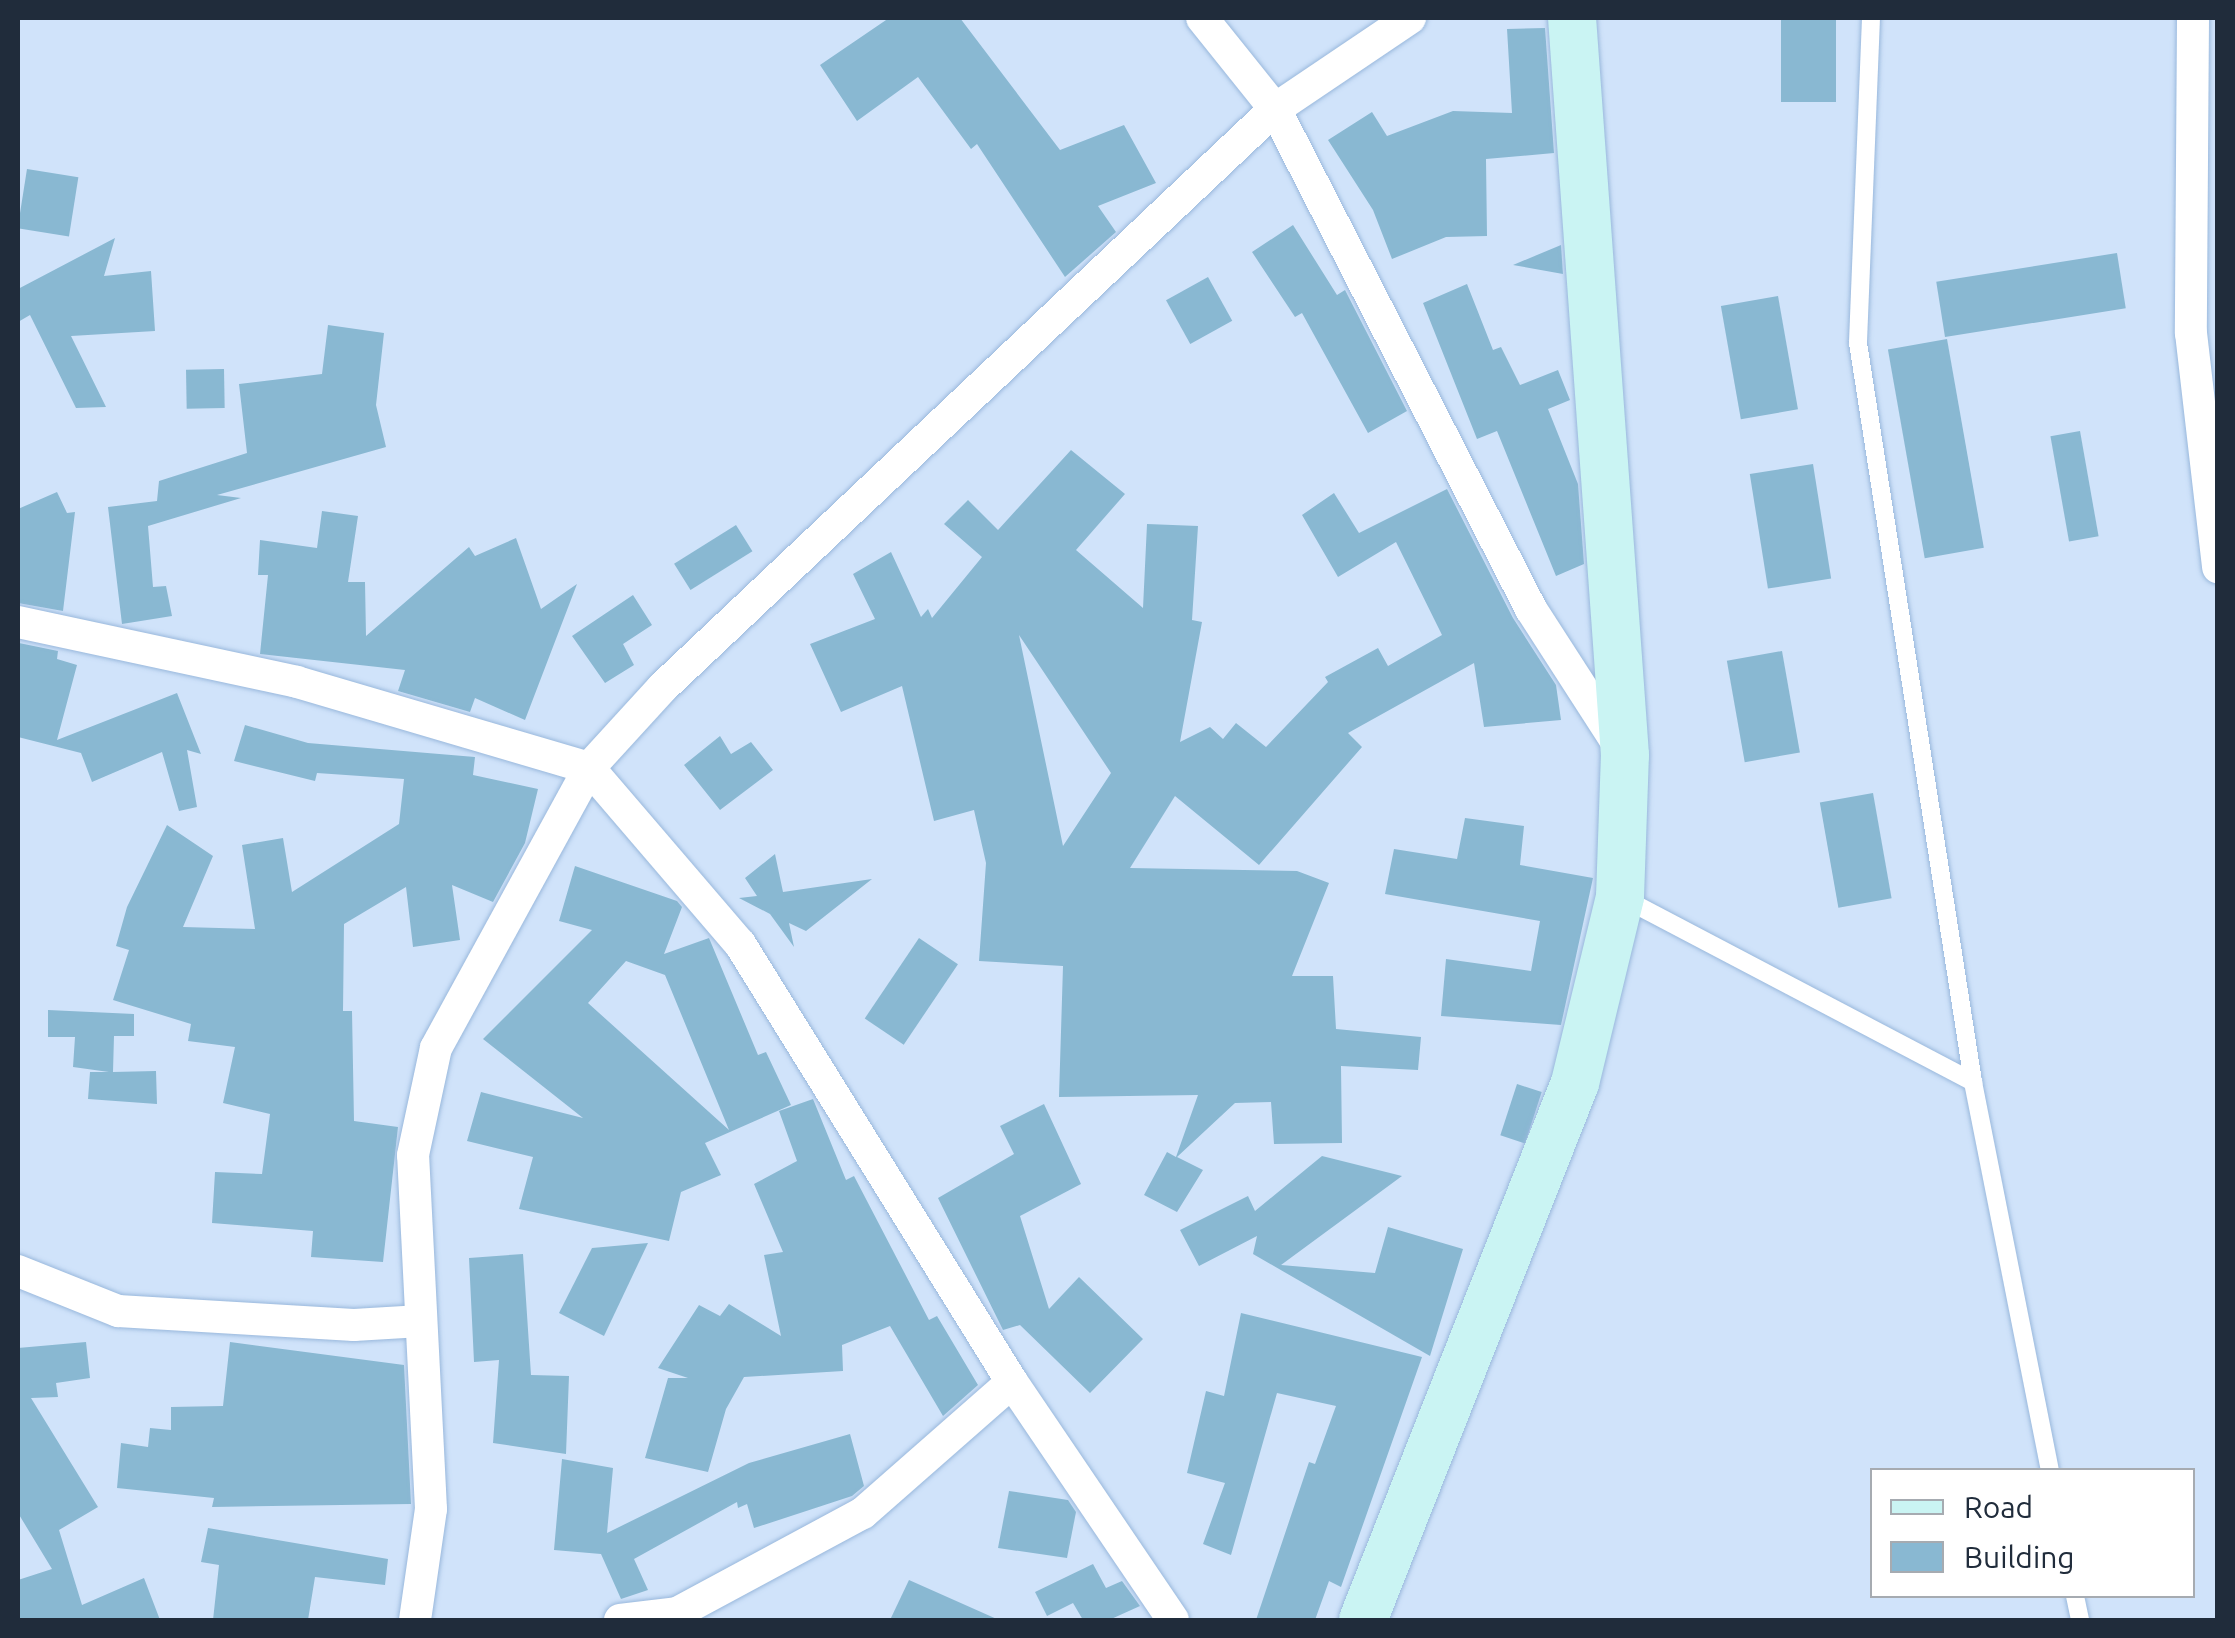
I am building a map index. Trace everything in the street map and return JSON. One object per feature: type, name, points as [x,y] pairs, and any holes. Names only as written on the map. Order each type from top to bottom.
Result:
[{"type":"main road","points":[[1363,1620],[1575,1083],[1620,897],[1625,755],[1572,18]]},
{"type":"street","points":[[1202,18],[1275,109],[1532,609],[1625,755]]},
{"type":"street","points":[[415,1620],[432,1509],[413,1156],[436,1048],[589,768],[662,688],[1275,109],[1410,18]]},
{"type":"street","points":[[2193,18],[2190,333],[2218,567]]},
{"type":"street","points":[[18,622],[298,682],[589,768],[740,944],[1012,1382],[1174,1620]]},
{"type":"street","points":[[18,1271],[118,1311],[354,1324],[421,1321]]},
{"type":"street","points":[[620,1620],[677,1613],[863,1514],[1012,1382]]},
{"type":"lane","points":[[1871,18],[1858,343],[1972,1082],[2050,1468]]},
{"type":"lane","points":[[1620,897],[1972,1082]]},
{"type":"building","points":[[889,18],[960,18],[1060,150],[1124,125],[1156,183],[1098,206],[1116,232],[1065,277],[977,144],[971,149],[918,77],[857,121],[820,65]]},
{"type":"building","points":[[1781,18],[1836,18],[1836,102],[1781,102]]},
{"type":"building","points":[[1545,28],[1554,153],[1486,159],[1487,236],[1446,237],[1392,259],[1373,210],[1328,140],[1372,112],[1387,136],[1453,111],[1512,113],[1507,29]]},
{"type":"building","points":[[27,169],[78,177],[69,236],[18,228]]},
{"type":"building","points":[[1293,225],[1337,295],[1345,290],[1407,411],[1368,433],[1302,313],[1295,317],[1252,252]]},
{"type":"building","points":[[115,238],[104,276],[151,271],[155,331],[71,336],[106,407],[76,408],[30,315],[18,322],[18,289]]},
{"type":"building","points":[[1561,245],[1563,274],[1513,265]]},
{"type":"building","points":[[2117,253],[2126,308],[1945,337],[1936,282]]},
{"type":"building","points":[[1208,277],[1232,321],[1190,344],[1166,300]]},
{"type":"building","points":[[1467,284],[1493,350],[1501,347],[1520,385],[1558,370],[1570,400],[1548,409],[1578,484],[1584,564],[1556,576],[1497,431],[1477,439],[1423,303]]},
{"type":"building","points":[[1778,296],[1798,409],[1741,419],[1721,306]]},
{"type":"building","points":[[328,325],[384,333],[376,405],[386,447],[217,495],[241,498],[148,526],[153,587],[166,586],[172,616],[122,624],[108,507],[157,501],[159,481],[247,453],[239,384],[322,374]]},
{"type":"building","points":[[1947,339],[1984,548],[1925,558],[1888,349]]},
{"type":"building","points":[[224,369],[225,408],[187,409],[186,370]]},
{"type":"building","points":[[2080,431],[2099,536],[2069,542],[2050,436]]},
{"type":"building","points":[[1071,450],[1125,494],[1076,550],[1143,608],[1147,524],[1198,526],[1192,620],[1202,622],[1180,742],[1210,727],[1223,739],[1236,723],[1266,747],[1328,682],[1325,677],[1378,648],[1388,666],[1442,635],[1396,542],[1338,577],[1302,515],[1334,493],[1359,533],[1447,489],[1513,618],[1556,685],[1561,720],[1484,727],[1474,663],[1348,733],[1362,747],[1259,865],[1175,796],[1130,868],[1297,871],[1329,883],[1292,976],[1333,976],[1336,1029],[1421,1037],[1418,1070],[1341,1066],[1342,1143],[1274,1144],[1271,1102],[1235,1103],[1177,1157],[1203,1170],[1177,1212],[1144,1195],[1167,1152],[1176,1157],[1198,1095],[1059,1097],[1063,966],[979,961],[986,863],[974,810],[934,821],[902,686],[841,712],[810,644],[875,619],[853,574],[891,552],[921,617],[928,609],[932,618],[982,557],[944,524],[968,500],[998,530]],"holes":[[[1019,635],[1111,773],[1063,846]]]},
{"type":"building","points":[[1813,464],[1831,579],[1768,589],[1750,474]]},
{"type":"building","points":[[57,492],[67,513],[75,512],[63,611],[18,603],[18,509]]},
{"type":"building","points":[[322,511],[358,516],[348,582],[365,582],[366,636],[469,547],[475,556],[516,538],[541,609],[577,584],[525,720],[475,698],[470,712],[398,691],[405,670],[260,654],[268,575],[258,575],[260,540],[317,548]]},
{"type":"building","points":[[736,525],[752,551],[691,590],[674,564]]},
{"type":"building","points":[[633,595],[652,625],[623,644],[634,665],[605,683],[572,636]]},
{"type":"building","points":[[19,643],[58,651],[57,659],[77,665],[57,740],[177,693],[201,754],[187,750],[197,807],[179,811],[162,752],[92,782],[81,753],[18,737]]},
{"type":"building","points":[[1782,651],[1800,752],[1745,762],[1727,661]]},
{"type":"building","points":[[245,725],[308,743],[475,757],[473,775],[538,789],[525,843],[493,902],[452,885],[460,940],[413,947],[406,887],[344,924],[343,1011],[352,1011],[354,1121],[398,1127],[383,1262],[311,1257],[313,1231],[212,1223],[215,1172],[262,1174],[270,1114],[223,1103],[235,1047],[188,1041],[191,1024],[113,1000],[129,950],[116,946],[127,907],[167,825],[213,856],[183,927],[255,929],[242,845],[283,838],[292,892],[399,824],[404,779],[317,773],[315,781],[234,761]]},
{"type":"building","points":[[720,736],[731,754],[751,742],[773,770],[720,810],[684,765]]},
{"type":"building","points":[[1873,793],[1892,898],[1838,908],[1820,802]]},
{"type":"building","points":[[1465,818],[1524,826],[1520,865],[1593,878],[1561,1025],[1441,1016],[1446,959],[1531,971],[1540,921],[1385,894],[1394,849],[1457,859]]},
{"type":"building","points":[[775,854],[783,892],[872,879],[806,931],[789,923],[794,947],[770,914],[739,898],[757,896],[745,878]]},
{"type":"building","points":[[575,866],[677,901],[682,907],[664,954],[709,938],[758,1055],[766,1052],[791,1105],[705,1143],[721,1175],[681,1192],[669,1241],[519,1209],[533,1157],[467,1141],[481,1092],[583,1118],[483,1039],[592,930],[559,921]],"holes":[[[626,961],[665,975],[729,1130],[588,1003]]]},
{"type":"building","points":[[919,938],[958,964],[904,1045],[865,1018]]},
{"type":"building","points":[[48,1010],[134,1014],[134,1036],[114,1036],[113,1072],[156,1071],[157,1104],[88,1099],[90,1072],[109,1072],[73,1067],[75,1037],[48,1037]]},
{"type":"building","points":[[1517,1084],[1542,1092],[1525,1143],[1500,1135]]},
{"type":"building","points":[[813,1099],[846,1180],[854,1176],[929,1320],[937,1316],[978,1385],[943,1416],[890,1326],[842,1345],[843,1371],[744,1377],[726,1409],[708,1472],[645,1458],[668,1378],[688,1378],[658,1368],[699,1305],[720,1316],[729,1304],[781,1336],[764,1255],[783,1252],[754,1184],[797,1161],[779,1111]]},
{"type":"building","points":[[1044,1104],[1081,1184],[1020,1216],[1049,1309],[1079,1277],[1143,1339],[1090,1393],[1020,1325],[1003,1330],[938,1198],[1014,1154],[1000,1126]]},
{"type":"building","points":[[1322,1156],[1402,1176],[1281,1265],[1375,1273],[1388,1227],[1463,1249],[1430,1356],[1253,1254],[1257,1236],[1199,1266],[1180,1230],[1248,1196],[1255,1211]]},
{"type":"building","points":[[648,1243],[604,1336],[559,1313],[592,1248]]},
{"type":"building","points":[[523,1254],[531,1375],[569,1376],[566,1454],[493,1443],[499,1360],[474,1362],[469,1258]]},
{"type":"building","points":[[1241,1313],[1422,1357],[1341,1587],[1329,1581],[1315,1620],[1256,1620],[1309,1462],[1315,1464],[1336,1406],[1277,1393],[1231,1555],[1203,1544],[1225,1483],[1187,1473],[1206,1391],[1224,1396]]},
{"type":"building","points":[[86,1342],[90,1378],[56,1383],[58,1397],[31,1398],[98,1507],[59,1530],[82,1605],[144,1578],[160,1620],[18,1620],[18,1580],[52,1569],[18,1513],[18,1348]]},
{"type":"building","points":[[230,1342],[404,1365],[411,1504],[212,1507],[214,1498],[117,1488],[121,1443],[148,1447],[150,1428],[171,1430],[171,1407],[223,1406]]},
{"type":"building","points":[[850,1434],[864,1486],[852,1496],[754,1528],[747,1504],[738,1508],[737,1502],[634,1559],[648,1590],[621,1599],[601,1554],[554,1550],[562,1459],[613,1468],[607,1533],[749,1463]]},
{"type":"building","points":[[1009,1491],[1068,1500],[1076,1512],[1067,1558],[998,1548]]},
{"type":"building","points":[[208,1528],[388,1559],[385,1585],[315,1577],[308,1620],[213,1620],[219,1565],[201,1562]]},
{"type":"building","points":[[1093,1564],[1106,1588],[1122,1581],[1140,1606],[1109,1620],[1083,1620],[1073,1603],[1047,1616],[1035,1592]]},
{"type":"building","points":[[909,1580],[999,1620],[890,1620]]}]
